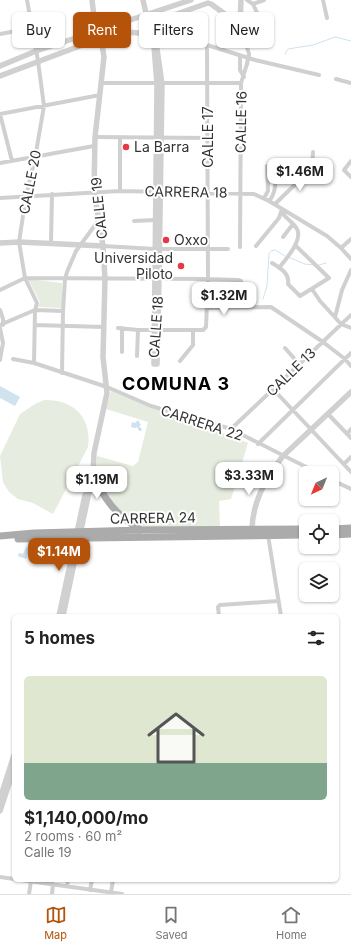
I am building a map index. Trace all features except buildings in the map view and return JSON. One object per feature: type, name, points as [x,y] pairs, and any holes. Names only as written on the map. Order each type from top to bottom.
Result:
[{"type":"main road","points":[[93,469],[99,487],[106,500],[116,512],[141,530]]},
{"type":"main road","points":[[339,529],[351,528]]},
{"type":"main road","name":"CARRERA 24","points":[[0,536],[34,533],[78,535],[252,533],[262,529],[299,529]]},
{"type":"main road","name":"CARRERA 24","points":[[78,535],[141,530],[252,533],[268,536],[299,535]]},
{"type":"main road","points":[[339,535],[351,534]]},
{"type":"street","name":"CALLE 20","points":[[27,0],[29,12]]},
{"type":"street","name":"CALLE 19","points":[[92,0],[94,12]]},
{"type":"street","name":"CALLE 18","points":[[144,0],[146,12]]},
{"type":"street","points":[[155,12],[191,0]]},
{"type":"street","name":"CALLE 16","points":[[241,12],[242,0]]},
{"type":"street","points":[[247,0],[253,4],[257,12]]},
{"type":"street","points":[[253,4],[264,0]]},
{"type":"street","points":[[323,0],[327,18]]},
{"type":"street","points":[[182,12],[208,3],[222,12]]},
{"type":"street","points":[[0,34],[12,32]]},
{"type":"street","points":[[0,66],[73,39]]},
{"type":"street","points":[[208,45],[240,56],[320,75]]},
{"type":"street","name":"CALLE 20","points":[[34,363],[36,304],[25,278],[19,242],[26,196],[35,158],[44,106],[35,48]]},
{"type":"street","points":[[0,76],[74,48]]},
{"type":"street","name":"CALLE 19","points":[[63,614],[107,393],[103,357],[105,279],[103,246],[94,191],[94,146],[102,83],[104,57],[103,48]]},
{"type":"street","name":"CALLE 18","points":[[155,48],[160,84],[160,137],[154,364],[157,364],[156,330]]},
{"type":"street","name":"CALLE 17","points":[[193,330],[205,329],[207,325],[207,48]]},
{"type":"street","name":"CALLE 16","points":[[240,247],[241,83],[250,54],[248,48]]},
{"type":"street","points":[[240,56],[240,70],[244,77]]},
{"type":"street","points":[[336,79],[351,84]]},
{"type":"street","points":[[102,83],[241,83]]},
{"type":"street","points":[[12,161],[0,114],[100,94]]},
{"type":"street","points":[[95,137],[208,138]]},
{"type":"street","points":[[120,137],[120,191]]},
{"type":"street","points":[[0,163],[35,158],[94,146]]},
{"type":"street","points":[[275,204],[312,168],[313,152]]},
{"type":"street","points":[[351,161],[345,167],[345,171],[351,177]]},
{"type":"street","points":[[269,201],[274,195],[275,189],[274,163]]},
{"type":"street","points":[[264,198],[268,191],[266,166]]},
{"type":"street","name":"CARRERA 18","points":[[0,198],[94,191],[254,194],[275,204],[327,236],[351,259]]},
{"type":"street","name":"CALLE 18","points":[[157,249],[155,220],[158,192]]},
{"type":"street","points":[[51,243],[52,194]]},
{"type":"street","points":[[279,268],[295,245],[298,237],[297,229],[283,214],[283,209]]},
{"type":"street","points":[[256,246],[279,218],[283,209]]},
{"type":"street","points":[[62,373],[65,279],[72,258],[80,244],[98,220]]},
{"type":"street","points":[[134,221],[155,220]]},
{"type":"street","points":[[283,237],[293,224]]},
{"type":"street","points":[[341,248],[351,239]]},
{"type":"street","points":[[0,243],[19,242],[80,244],[157,249],[228,249]]},
{"type":"street","points":[[272,263],[287,274],[288,284],[299,295],[302,295],[329,278],[295,245]]},
{"type":"street","points":[[335,317],[342,290],[351,270]]},
{"type":"street","points":[[0,290],[25,278],[157,278],[238,280],[241,281],[242,284],[240,307]]},
{"type":"street","points":[[312,289],[320,301],[335,317],[342,324],[351,328]]},
{"type":"street","points":[[207,308],[271,307],[323,342],[351,366]]},
{"type":"street","points":[[0,310],[4,343],[0,360]]},
{"type":"street","points":[[1,327],[35,310],[63,311]]},
{"type":"street","name":"CALLE 13","points":[[231,430],[351,315]]},
{"type":"street","points":[[35,325],[104,327]]},
{"type":"street","points":[[122,352],[120,328],[138,330],[193,330],[193,345],[180,362]]},
{"type":"street","points":[[137,356],[138,330]]},
{"type":"street","points":[[285,348],[299,364]]},
{"type":"street","points":[[258,444],[351,354]]},
{"type":"street","name":"CARRERA 22","points":[[13,359],[34,363],[107,387],[151,406],[231,430],[304,466]]},
{"type":"street","points":[[273,390],[351,472]]},
{"type":"street","points":[[252,533],[253,516],[257,499],[272,471],[283,456],[351,392]]},
{"type":"street","points":[[328,414],[351,438]]},
{"type":"street","points":[[347,434],[351,429]]},
{"type":"street","points":[[344,464],[351,457]]},
{"type":"street","points":[[339,483],[351,489]]},
{"type":"street","points":[[262,529],[268,536],[281,614]]},
{"type":"street","name":"CALLE 19","points":[[59,614],[78,535]]},
{"type":"street","points":[[219,614],[218,607],[220,605],[278,600]]},
{"type":"street","points":[[0,799],[12,761]]},
{"type":"street","points":[[0,811],[12,774]]},
{"type":"street","points":[[0,877],[12,879]]},
{"type":"street","points":[[29,894],[31,882]]},
{"type":"street","points":[[46,882],[100,892],[122,894]]},
{"type":"street","points":[[67,886],[68,882]]},
{"type":"street","points":[[90,890],[92,882]]},
{"type":"street","points":[[111,892],[113,882]]},
{"type":"street","points":[[52,894],[53,884]]},
{"type":"street","points":[[77,894],[78,888]]},
{"type":"shaded area","points":[[28,279],[62,283],[62,308],[38,307],[40,302]]},
{"type":"shaded area","points":[[111,391],[154,409],[186,418],[248,443],[231,499],[219,501],[220,527],[141,527],[126,518],[108,500],[100,485],[96,469],[97,456],[133,466],[138,462],[148,422],[106,409]]},
{"type":"shaded area","points":[[44,400],[64,403],[72,407],[83,419],[87,427],[88,436],[88,447],[53,514],[33,503],[18,499],[9,492],[3,482],[0,456],[20,414]]},
{"type":"water","points":[[0,386],[20,397],[15,406],[0,398]]},
{"type":"water","points":[[138,420],[141,425],[139,426],[142,429],[141,431],[139,431],[137,427],[131,427],[132,422],[135,423]]},
{"type":"water","points":[[26,547],[30,548],[26,559],[18,556],[19,553],[23,554]]},
{"type":"waterway","points":[[285,54],[288,49],[313,45],[335,37],[351,41]]},
{"type":"waterway","points":[[263,299],[267,286],[269,254],[271,251],[275,250],[285,256]]},
{"type":"waterway","points":[[288,257],[305,264],[314,265]]},
{"type":"waterway","points":[[319,265],[326,263]]},
{"type":"place","name":"La Barra","points":[[126,147]]},
{"type":"place","name":"Oxxo","points":[[166,240]]},
{"type":"place","name":"Universidad Piloto","points":[[181,266]]},
{"type":"district","name":"COMUNA 3","points":[[176,384]]}]
